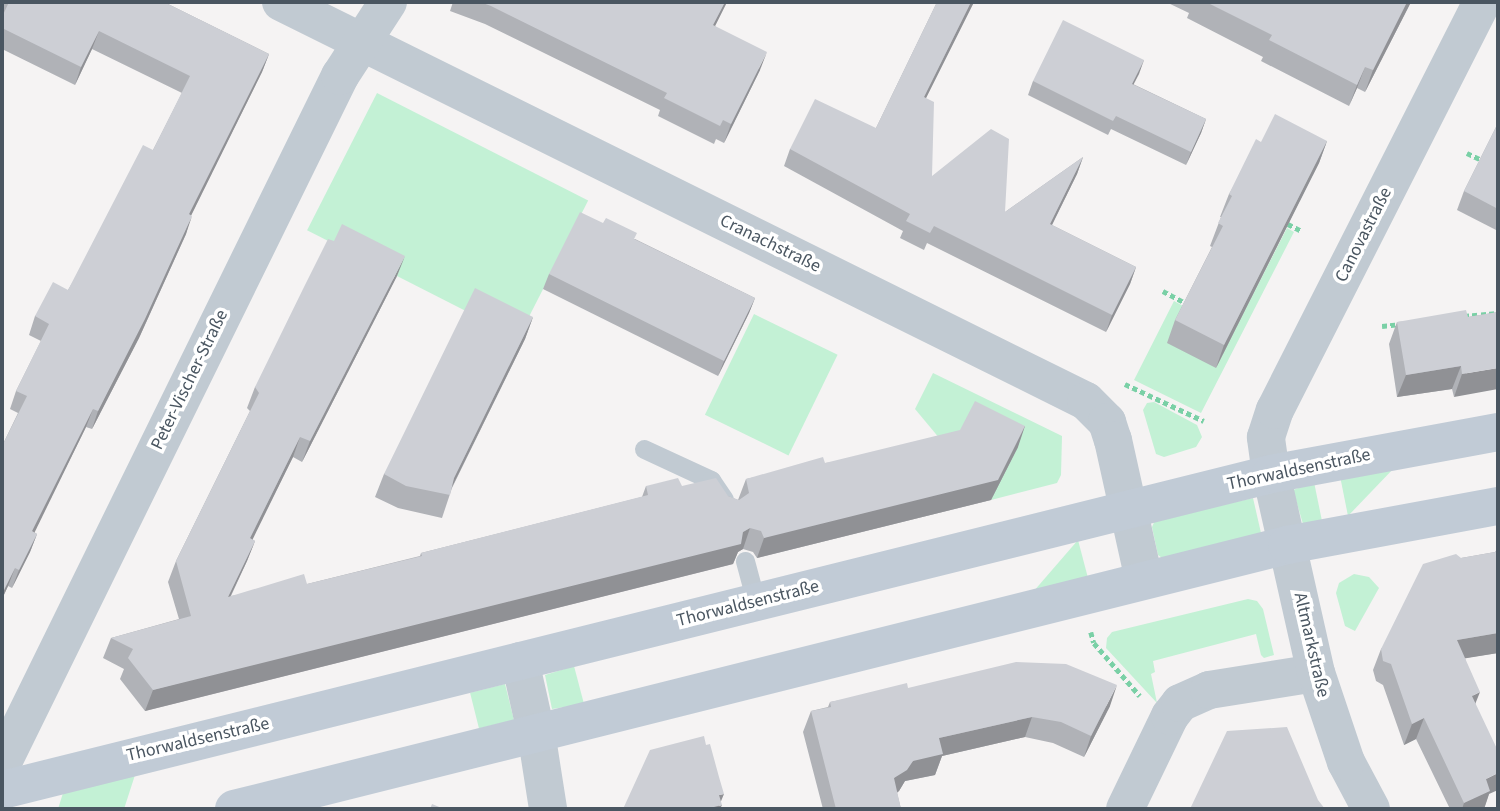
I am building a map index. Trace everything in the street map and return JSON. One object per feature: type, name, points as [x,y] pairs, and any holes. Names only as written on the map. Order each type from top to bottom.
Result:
[{"type":"main road","name":"Thorwaldsenstraße","points":[[2,790],[1270,474],[1498,432]]},
{"type":"main road","points":[[234,809],[1287,545],[1498,506]]},
{"type":"street","name":"Cranachstraße","points":[[281,2],[1086,401],[1107,422],[1144,580]]},
{"type":"street","name":"Peter-Vischer-Straße","points":[[6,740],[340,76],[388,2]]},
{"type":"street","name":"Canovastraße","points":[[1270,474],[1266,437],[1275,410],[1482,2]]},
{"type":"street","name":"Altmarkstraße","points":[[1270,474],[1316,673],[1346,762],[1371,809]]},
{"type":"street","points":[[520,661],[536,732],[548,809]]},
{"type":"street","points":[[1125,809],[1170,716],[1180,702],[1209,690],[1316,673]]},
{"type":"lane","points":[[644,449],[710,480],[730,509]]},
{"type":"lane","points":[[746,561],[756,602]]},
{"type":"path","points":[[1467,153],[1482,160]]},
{"type":"path","points":[[1289,224],[1302,231]]},
{"type":"path","points":[[1163,291],[1187,304]]},
{"type":"path","points":[[1460,317],[1498,313]]},
{"type":"path","points":[[1382,326],[1408,323]]},
{"type":"path","points":[[1125,384],[1204,421]]},
{"type":"path","points":[[1091,631],[1094,643],[1147,702]]},
{"type":"green space","points":[[377,93],[588,201],[518,338],[307,230]]},
{"type":"green space","points":[[1287,228],[1294,232],[1201,413],[1134,380],[1174,301],[1185,307],[1216,367]]},
{"type":"green space","points":[[754,314],[838,355],[788,455],[705,415]]},
{"type":"green space","points":[[933,373],[1062,436],[1061,475],[1057,483],[991,500],[915,409]]},
{"type":"green space","points":[[1154,402],[1197,425],[1202,437],[1196,447],[1164,457],[1156,454],[1143,410],[1147,403]]},
{"type":"green space","points":[[1395,467],[1348,516],[1340,476]]},
{"type":"green space","points":[[1314,482],[1322,521],[1303,524],[1293,490]]},
{"type":"green space","points":[[1253,498],[1261,533],[1162,558],[1158,555],[1152,527],[1155,520]]},
{"type":"green space","points":[[1078,540],[1088,578],[1033,592]]},
{"type":"green space","points":[[1354,574],[1369,577],[1379,588],[1355,631],[1345,626],[1336,593],[1339,583]]},
{"type":"green space","points":[[1248,599],[1257,601],[1263,609],[1274,655],[1264,658],[1261,655],[1256,634],[1153,661],[1155,672],[1151,674],[1157,703],[1106,648],[1107,638],[1112,632]]},
{"type":"green space","points":[[574,666],[584,704],[552,709],[545,675]]},
{"type":"green space","points":[[505,684],[514,720],[479,729],[470,693]]},
{"type":"green space","points":[[135,775],[124,809],[58,809],[63,793]]},
{"type":"building","points":[[9,2],[164,2],[269,54],[189,214],[192,216],[145,319],[98,411],[93,409],[32,531],[37,534],[19,570],[15,568],[2,594],[2,444],[27,396],[16,391],[49,324],[35,316],[53,282],[68,290],[143,145],[153,150],[190,76],[99,31],[81,67],[2,28],[2,17]]},
{"type":"building","points":[[480,2],[725,2],[713,25],[767,52],[731,124],[723,120],[720,126],[664,98],[667,93]]},
{"type":"building","points":[[937,2],[971,2],[924,97],[934,102],[932,176],[991,129],[1009,139],[1005,212],[1083,157],[1050,224],[1136,267],[1112,315],[934,226],[930,233],[906,221],[910,214],[790,149],[815,99],[876,128]]},
{"type":"building","points":[[1206,2],[1407,2],[1373,70],[1365,67],[1357,85],[1269,40],[1272,35]]},
{"type":"building","points":[[1063,20],[1144,60],[1132,84],[1206,119],[1191,152],[1116,116],[1113,121],[1033,81]]},
{"type":"building","points":[[1275,114],[1327,141],[1224,345],[1175,320],[1223,226],[1218,223],[1232,196],[1229,194],[1256,139],[1261,142]]},
{"type":"building","points":[[1498,123],[1498,209],[1464,191]]},
{"type":"building","points":[[580,212],[603,223],[606,218],[637,233],[634,239],[755,298],[724,361],[549,274]]},
{"type":"building","points":[[342,224],[405,256],[310,441],[300,437],[250,538],[255,541],[228,597],[304,574],[307,584],[422,556],[421,553],[648,495],[646,486],[678,478],[682,486],[716,478],[728,496],[739,500],[749,493],[746,479],[823,457],[825,463],[960,430],[975,401],[1025,426],[998,480],[764,538],[761,531],[750,528],[743,532],[741,544],[153,690],[128,658],[133,649],[111,638],[191,616],[176,561],[259,393],[255,387],[304,287],[328,239],[334,241]]},
{"type":"building","points":[[475,288],[533,317],[454,478],[450,495],[406,486],[384,474]]},
{"type":"building","points":[[1466,310],[1468,317],[1498,312],[1498,368],[1462,374],[1461,366],[1406,375],[1397,322]]},
{"type":"building","points":[[1498,548],[1498,633],[1457,640],[1480,692],[1472,696],[1498,751],[1498,773],[1486,779],[1490,791],[1464,803],[1424,718],[1412,724],[1391,664],[1383,661],[1381,649],[1423,564],[1456,554],[1461,558],[1495,552]]},
{"type":"building","points":[[1016,662],[1066,664],[1117,685],[1091,736],[1061,722],[1032,717],[939,738],[943,754],[913,761],[907,770],[894,778],[901,809],[836,809],[811,711],[831,707],[830,702],[907,683],[908,688]]},
{"type":"building","points":[[1287,727],[1318,800],[1325,809],[1190,809],[1227,731]]},
{"type":"building","points":[[704,736],[706,745],[710,744],[724,794],[719,795],[722,805],[706,809],[623,809],[650,750]]},
{"type":"building","points":[[432,804],[444,809],[430,809]]}]
